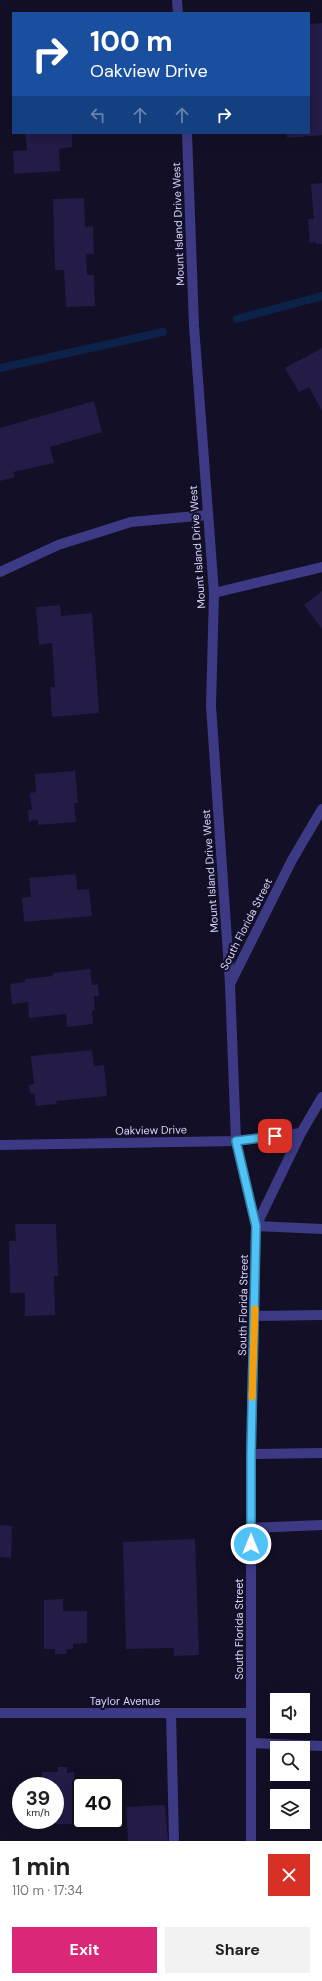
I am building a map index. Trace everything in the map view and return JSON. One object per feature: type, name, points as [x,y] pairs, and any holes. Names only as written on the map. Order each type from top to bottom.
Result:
[{"type":"street","points":[[177,0],[178,12]]},
{"type":"street","name":"Mount Island Drive West","points":[[187,134],[194,326],[214,593],[211,706],[230,984]]},
{"type":"street","points":[[0,572],[58,545],[130,522],[207,515]]},
{"type":"street","points":[[214,593],[322,567]]},
{"type":"street","name":"South Florida Street","points":[[251,1841],[251,1454],[256,1226],[236,1141],[230,984],[292,860],[322,809]]},
{"type":"street","name":"South Florida Street","points":[[256,1226],[301,1133],[322,1097]]},
{"type":"street","name":"Oakview Drive","points":[[0,1145],[236,1141],[301,1133]]},
{"type":"street","points":[[256,1226],[322,1229]]},
{"type":"street","points":[[254,1316],[322,1315]]},
{"type":"street","points":[[251,1454],[322,1453]]},
{"type":"street","points":[[251,1528],[322,1524]]},
{"type":"street","points":[[171,1713],[174,1841]]},
{"type":"street","name":"Taylor Avenue","points":[[0,1714],[251,1713]]},
{"type":"street","points":[[251,1743],[322,1746]]},
{"type":"building","points":[[322,23],[322,135],[287,138],[287,134],[310,134],[310,24]]},
{"type":"building","points":[[25,134],[72,134],[72,147],[59,149],[60,171],[14,174],[13,151],[27,150]]},
{"type":"building","points":[[322,183],[322,244],[316,244],[316,242],[310,243],[308,219],[314,219],[311,184]]},
{"type":"building","points":[[84,198],[85,227],[93,226],[94,254],[86,254],[87,275],[94,275],[95,306],[66,307],[64,270],[55,270],[53,199]]},
{"type":"building","points":[[322,348],[322,411],[309,387],[299,392],[285,368]]},
{"type":"building","points":[[94,401],[102,432],[50,447],[54,463],[13,472],[15,477],[0,481],[0,428]]},
{"type":"building","points":[[322,591],[322,629],[304,605]]},
{"type":"building","points":[[60,605],[61,616],[92,613],[99,713],[52,717],[50,687],[55,687],[52,643],[39,645],[36,607]]},
{"type":"building","points":[[75,771],[78,803],[74,803],[76,822],[38,825],[38,820],[29,821],[28,810],[32,810],[30,793],[36,792],[35,774]]},
{"type":"building","points":[[76,874],[77,890],[89,889],[92,916],[24,922],[22,898],[31,897],[29,878]]},
{"type":"building","points":[[90,969],[92,985],[98,984],[99,996],[94,996],[95,1010],[92,1011],[93,1024],[67,1027],[66,1014],[29,1018],[28,1002],[12,1004],[10,984],[25,982],[25,979],[53,976],[53,973]]},
{"type":"building","points":[[92,1050],[94,1066],[104,1065],[107,1096],[56,1101],[57,1104],[36,1106],[34,1093],[30,1093],[29,1085],[34,1084],[31,1056]]},
{"type":"building","points":[[15,1224],[56,1224],[58,1276],[54,1276],[55,1315],[25,1316],[25,1293],[10,1293],[9,1241],[16,1241]]},
{"type":"building","points":[[0,1525],[12,1526],[11,1558],[0,1557]]},
{"type":"building","points":[[195,1539],[199,1655],[174,1656],[174,1648],[126,1649],[123,1542]]},
{"type":"building","points":[[63,1599],[63,1611],[87,1611],[87,1643],[73,1644],[73,1649],[67,1649],[66,1654],[55,1654],[55,1649],[44,1649],[44,1600]]},
{"type":"building","points":[[58,1767],[67,1767],[67,1773],[74,1772],[74,1777],[72,1777],[72,1824],[64,1824],[64,1777],[42,1777],[42,1772],[58,1772]]},
{"type":"building","points":[[165,1805],[168,1841],[128,1841],[126,1807]]},
{"type":"waterway","points":[[237,319],[322,296]]},
{"type":"waterway","points":[[0,368],[163,332]]},
{"type":"slow traffic","points":[[252,1397],[255,1309]]},
{"type":"route","points":[[251,1544],[251,1454],[256,1226],[236,1141],[275,1136]]}]
